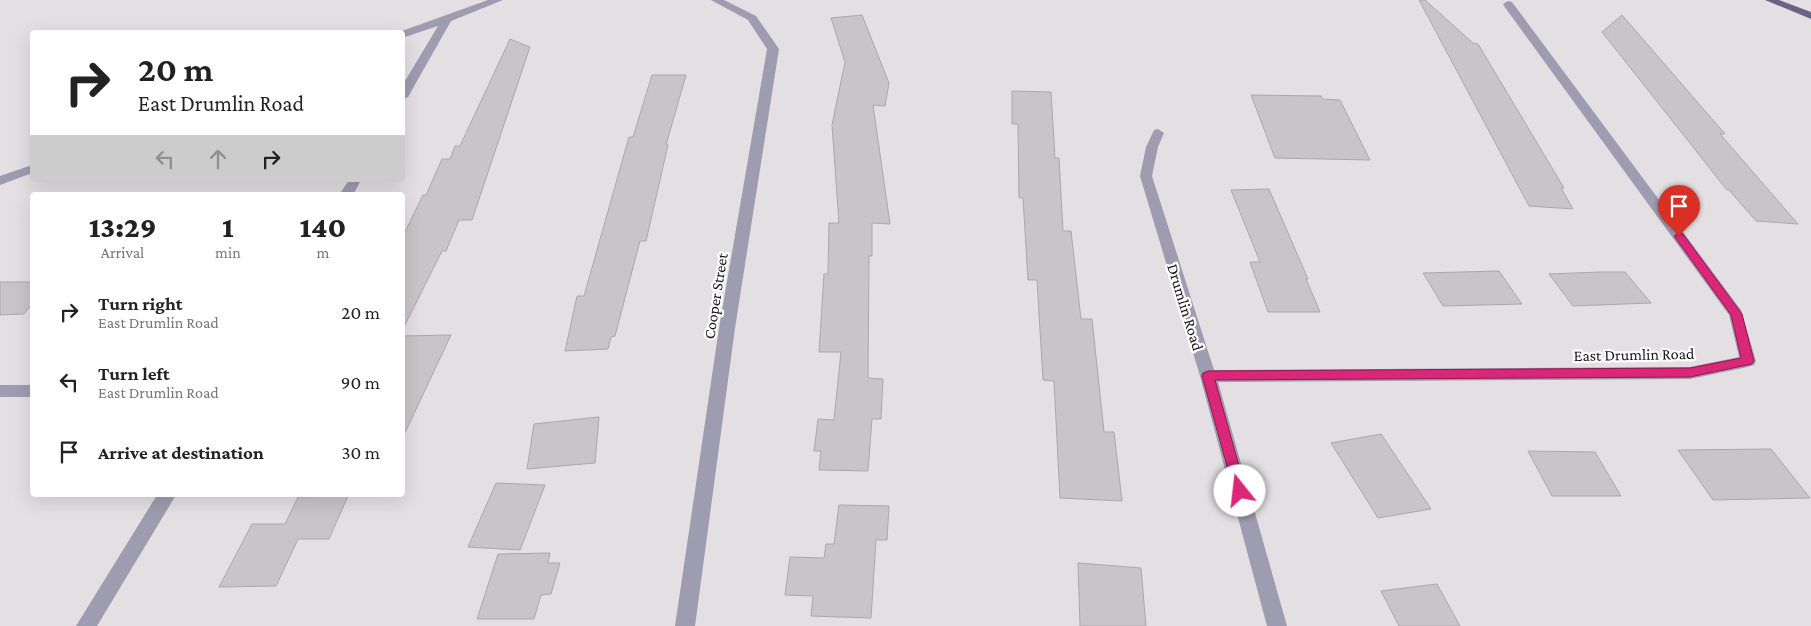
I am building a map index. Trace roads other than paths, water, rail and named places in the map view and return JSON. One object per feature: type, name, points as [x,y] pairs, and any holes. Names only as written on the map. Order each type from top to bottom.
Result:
[{"type":"main road","points":[[1770,0],[1811,16]]},
{"type":"street","points":[[405,34],[498,0]]},
{"type":"street","name":"Cooper Street","points":[[685,626],[728,328],[773,49],[752,18],[716,0]]},
{"type":"street","name":"East Drumlin Road","points":[[1208,376],[1690,373],[1748,361],[1736,314],[1508,4]]},
{"type":"street","points":[[405,92],[447,19]]},
{"type":"street","name":"Drumlin Road","points":[[1158,133],[1152,147],[1146,176],[1208,376],[1277,626]]},
{"type":"street","points":[[0,181],[30,170]]},
{"type":"street","points":[[0,391],[30,392]]},
{"type":"street","points":[[86,626],[166,497]]}]
